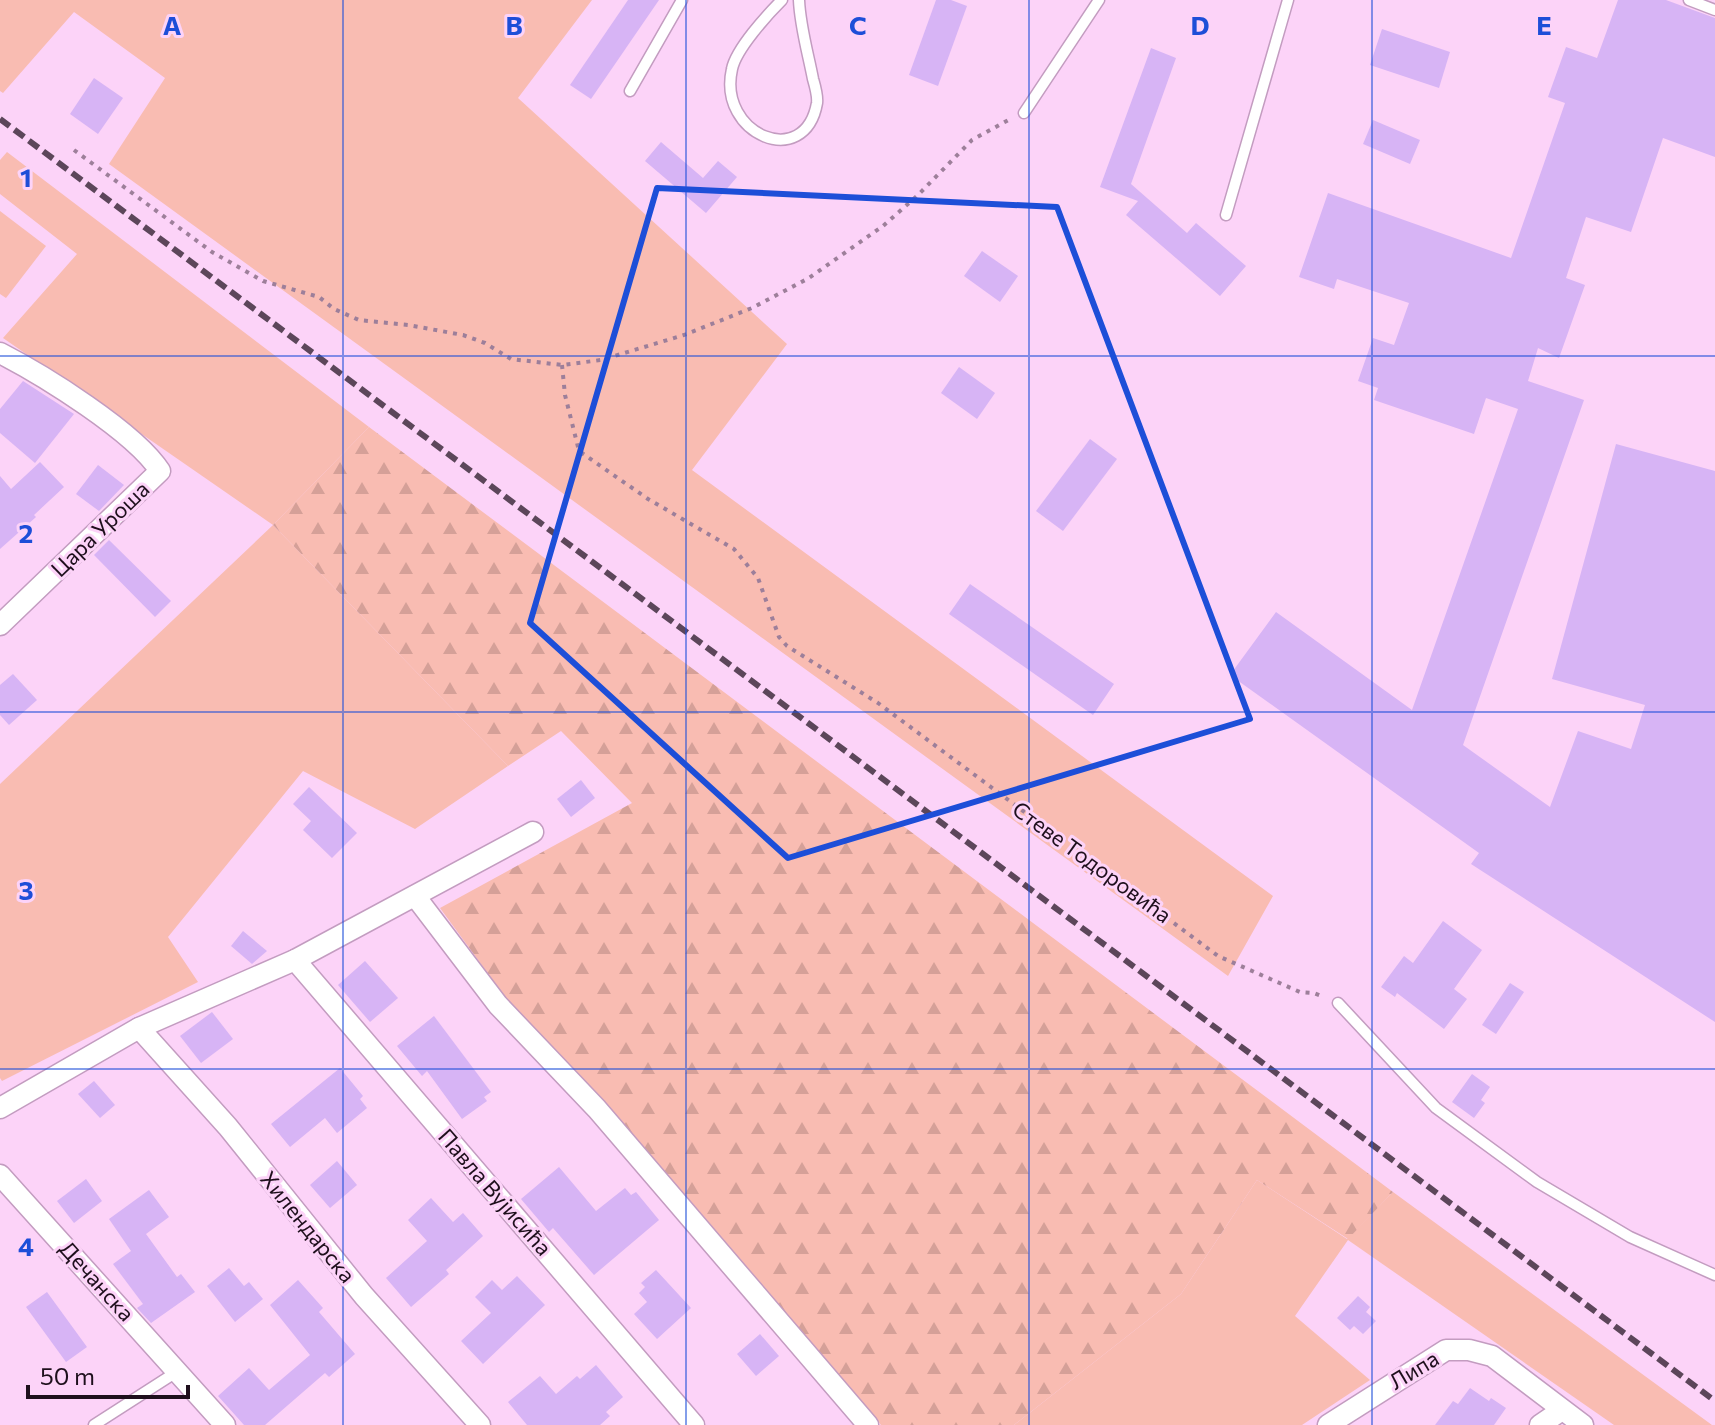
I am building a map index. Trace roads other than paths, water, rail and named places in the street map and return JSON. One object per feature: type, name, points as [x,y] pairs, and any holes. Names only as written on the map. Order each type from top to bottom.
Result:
[{"type":"street","name":"Цара Уроша","points":[[0,353],[101,416],[151,457],[160,471],[0,625]]},
{"type":"street","points":[[0,1108],[139,1028],[295,960],[533,832]]},
{"type":"street","points":[[415,896],[498,1005],[597,1109],[868,1425]]},
{"type":"street","name":"Павла Вујисића","points":[[295,960],[694,1425]]},
{"type":"street","name":"Хилендарска","points":[[139,1028],[228,1127],[364,1296],[480,1425]]},
{"type":"street","name":"Дечанска","points":[[0,1175],[225,1425]]},
{"type":"street","name":"Липа","points":[[1328,1425],[1446,1350],[1469,1350],[1492,1356],[1583,1425]]},
{"type":"street","points":[[1540,1425],[1562,1410]]},
{"type":"lane","points":[[630,91],[682,0]]},
{"type":"lane","points":[[782,0],[736,56],[730,91],[735,111],[745,123],[761,135],[780,140],[790,139],[810,123],[818,101],[799,0]]},
{"type":"lane","points":[[1024,113],[1099,0]]},
{"type":"lane","points":[[1226,215],[1288,0]]},
{"type":"lane","points":[[1689,0],[1715,10]]},
{"type":"lane","points":[[1338,1003],[1436,1108],[1537,1182],[1630,1237],[1715,1275]]},
{"type":"lane","points":[[94,1425],[178,1371]]},
{"type":"railway","points":[[0,119],[1715,1401]]}]
